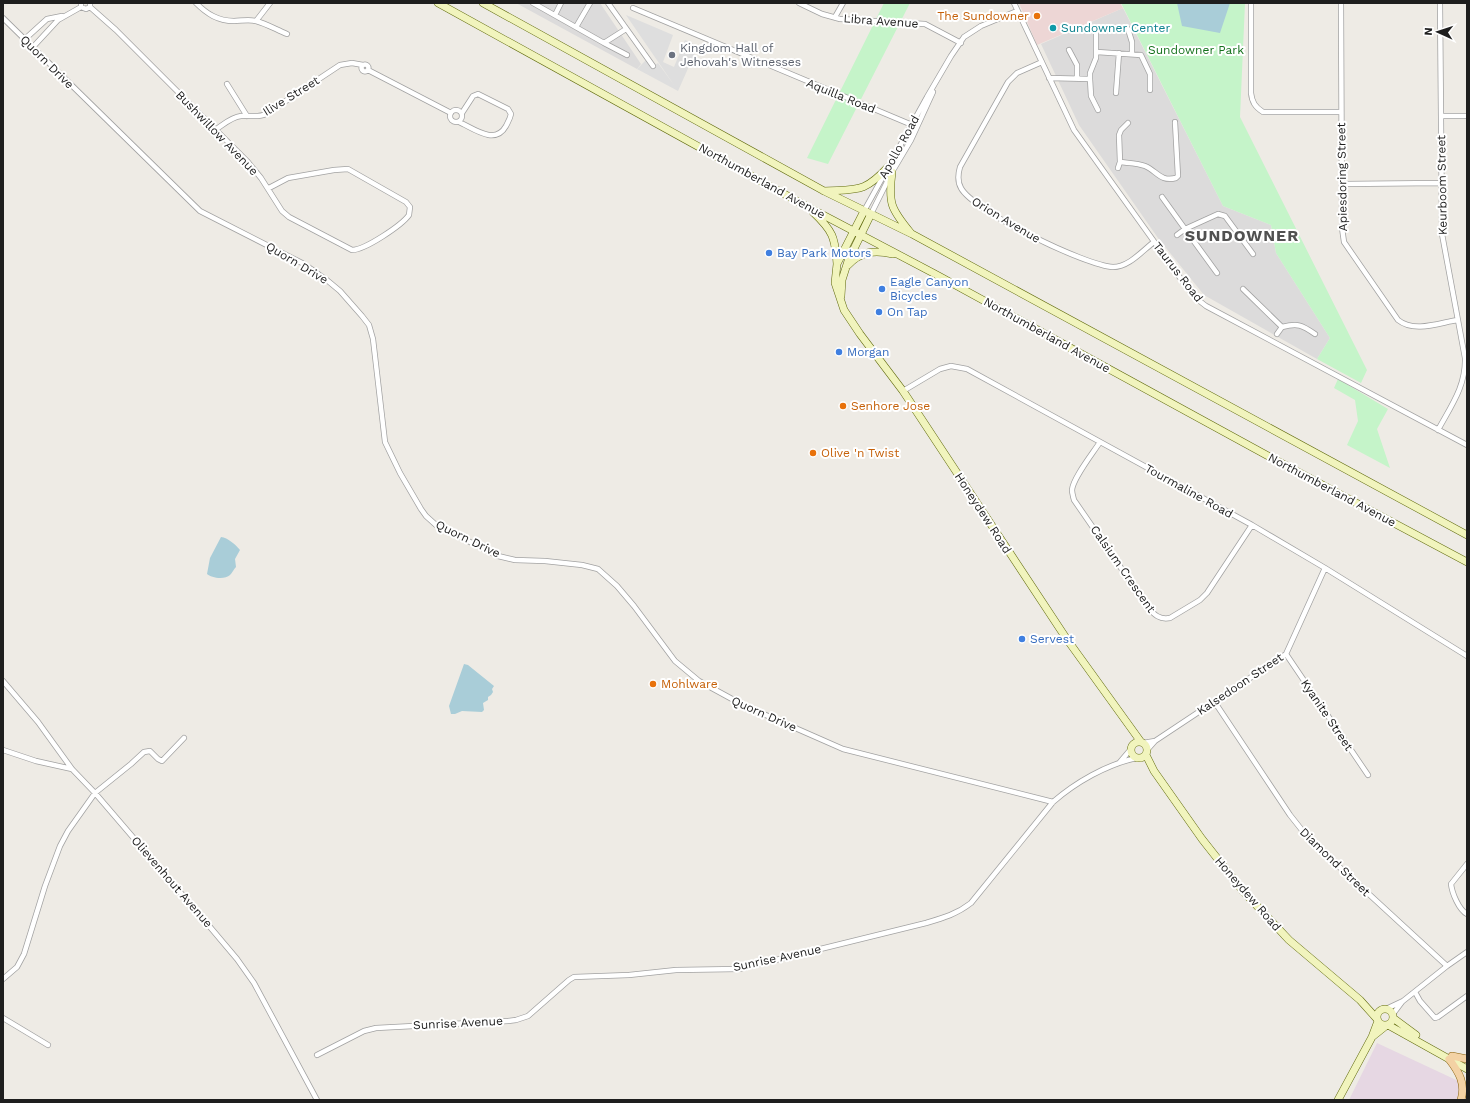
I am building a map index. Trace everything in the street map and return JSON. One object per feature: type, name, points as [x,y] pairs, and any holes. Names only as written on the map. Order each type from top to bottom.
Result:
[{"type":"main road","name":"Northumberland Avenue","points":[[438,3],[806,206],[1467,562]]},
{"type":"main road","name":"Northumberland Avenue","points":[[484,3],[824,191],[912,234],[1467,535]]},
{"type":"main road","points":[[824,191],[863,188],[890,170]]},
{"type":"main road","points":[[890,170],[890,194],[892,207],[912,234]]},
{"type":"main road","points":[[806,206],[827,225],[832,234],[837,264]]},
{"type":"main road","name":"Honeydew Road","points":[[864,211],[837,264],[835,283],[844,310],[903,391],[1062,632],[1127,725],[1142,743]]},
{"type":"main road","name":"Honeydew Road","points":[[841,300],[842,280],[845,269],[871,214]]},
{"type":"main road","points":[[845,269],[857,257],[868,252],[875,251],[901,256]]},
{"type":"main road","name":"Honeydew Road","points":[[1127,725],[1131,748]]},
{"type":"main road","points":[[1136,742],[1142,743],[1146,746],[1146,752],[1143,758],[1133,756],[1131,748],[1136,742]]},
{"type":"main road","name":"Honeydew Road","points":[[1146,752],[1154,771],[1202,839],[1248,897],[1289,940],[1360,1000],[1378,1020]]},
{"type":"main road","name":"Honeydew Road","points":[[1137,758],[1154,771]]},
{"type":"main road","name":"Honeydew Road","points":[[1360,1000],[1384,1009]]},
{"type":"main road","points":[[1338,1100],[1372,1037],[1378,1020],[1378,1013],[1384,1009],[1390,1011],[1393,1016],[1411,1032],[1467,1069]]},
{"type":"main road","points":[[1372,1037],[1388,1025],[1393,1016]]},
{"type":"main road","points":[[1378,1020],[1382,1024],[1388,1025],[1451,1058],[1467,1063]]},
{"type":"main road","points":[[1451,1058],[1467,1059]]},
{"type":"main road","points":[[1451,1058],[1461,1077],[1463,1085],[1461,1100]]},
{"type":"street","points":[[196,3],[205,12],[216,18],[225,21],[256,21],[288,34]]},
{"type":"street","points":[[256,21],[270,3]]},
{"type":"street","points":[[555,15],[561,3]]},
{"type":"street","points":[[576,27],[590,3]]},
{"type":"street","points":[[608,3],[653,66]]},
{"type":"street","name":"Libra Avenue","points":[[799,3],[822,14],[840,19],[925,24],[961,43]]},
{"type":"street","points":[[835,18],[843,3]]},
{"type":"street","name":"Taurus Road","points":[[1014,3],[1074,130],[1186,286],[1197,299],[1206,306],[1467,445]]},
{"type":"street","points":[[1251,3],[1251,93],[1254,105],[1263,112],[1341,112]]},
{"type":"street","name":"Apiesdoring Street","points":[[1341,3],[1342,228],[1344,242],[1398,320],[1407,326],[1415,327],[1457,320]]},
{"type":"street","name":"Keurboom Street","points":[[1438,430],[1463,383],[1466,371],[1465,358],[1442,234],[1440,3]]},
{"type":"street","points":[[536,4],[627,55]]},
{"type":"street","points":[[33,47],[53,25],[64,16],[81,5],[86,9],[90,5]]},
{"type":"street","name":"Bushwillow Avenue","points":[[90,5],[250,164],[269,188],[282,211],[289,217],[352,250],[366,247],[402,223],[410,215],[410,207],[406,202],[348,169],[288,178],[269,188]]},
{"type":"street","name":"Aquilla Road","points":[[633,8],[917,127]]},
{"type":"street","name":"Apollo Road","points":[[871,214],[912,124],[951,56],[970,32],[1017,10]]},
{"type":"street","points":[[25,39],[47,18],[64,16]]},
{"type":"street","name":"Quorn Drive","points":[[3,18],[200,211],[283,253],[316,272],[340,291],[362,316],[369,325],[373,339],[385,442],[400,473],[421,509],[436,525],[498,556],[515,560],[545,561],[582,565],[598,569],[608,577],[630,601],[675,661],[699,681],[743,705],[843,749],[1052,802]]},
{"type":"street","points":[[604,43],[626,29]]},
{"type":"street","points":[[1128,29],[1132,37],[1132,54]]},
{"type":"street","points":[[1096,30],[1096,61],[1090,73],[1090,79],[1091,96],[1098,110]]},
{"type":"street","points":[[1069,50],[1077,65],[1077,79]]},
{"type":"street","points":[[1097,52],[1140,54],[1150,74],[1150,90]]},
{"type":"street","points":[[1116,93],[1119,53]]},
{"type":"street","name":"Orion Avenue","points":[[1042,62],[1017,73],[1003,90],[960,167],[958,181],[960,188],[973,201],[1012,226],[1050,246],[1107,266],[1119,266],[1127,263],[1154,242]]},
{"type":"street","name":"Ilive Street","points":[[215,130],[236,117],[259,116],[266,114],[336,68],[344,64],[352,63],[367,66],[368,70],[451,113]]},
{"type":"street","points":[[1049,78],[1090,79]]},
{"type":"street","points":[[227,84],[247,116]]},
{"type":"street","name":"Apollo Road","points":[[864,211],[917,127],[935,85]]},
{"type":"street","points":[[459,122],[462,119],[462,113],[473,96],[478,94],[508,109],[511,114],[500,134],[493,136],[484,134],[459,122],[455,122],[450,116],[454,110],[458,110],[462,113]]},
{"type":"street","points":[[1441,116],[1467,116]]},
{"type":"street","points":[[1120,162],[1144,166],[1158,176],[1172,179],[1176,178],[1178,176],[1175,122]]},
{"type":"street","points":[[1118,168],[1120,162],[1119,135],[1121,130],[1128,123]]},
{"type":"street","points":[[1343,184],[1441,183]]},
{"type":"street","points":[[1162,197],[1217,273]]},
{"type":"street","points":[[1177,235],[1185,229],[1218,214],[1223,215],[1253,254]]},
{"type":"street","points":[[1244,289],[1282,327]]},
{"type":"street","points":[[1277,334],[1282,327],[1295,324],[1300,325],[1315,334]]},
{"type":"street","name":"Tourmaline Road","points":[[903,391],[940,369],[951,366],[967,369],[1252,526],[1325,568],[1467,656]]},
{"type":"street","name":"Calsium Crescent","points":[[1100,442],[1075,481],[1072,490],[1074,500],[1148,607],[1158,617],[1164,619],[1170,618],[1200,600],[1217,580],[1252,526]]},
{"type":"street","name":"Kalsedoon Street","points":[[1146,752],[1155,741],[1286,654],[1325,568]]},
{"type":"street","name":"Kyanite Street","points":[[1286,654],[1368,775]]},
{"type":"street","name":"Olievenhout Avenue","points":[[3,681],[42,728],[72,769],[95,793],[246,971],[317,1100]]},
{"type":"street","name":"Diamond Street","points":[[1214,701],[1293,819],[1309,840],[1448,966]]},
{"type":"street","points":[[3,979],[18,967],[24,954],[45,886],[60,846],[68,831],[95,793],[146,751],[150,751],[158,759],[162,760],[184,738]]},
{"type":"street","name":"Kalsedoon Street","points":[[1142,743],[1155,741]]},
{"type":"street","name":"Sunrise Avenue","points":[[1120,762],[1131,748]]},
{"type":"street","points":[[3,750],[36,761],[72,769]]},
{"type":"street","name":"Sunrise Avenue","points":[[317,1055],[364,1031],[376,1028],[508,1021],[523,1018],[528,1016],[568,980],[579,976],[629,975],[682,970],[739,969],[951,916],[972,903],[1052,802],[1064,792],[1085,779],[1120,762],[1137,758]]},
{"type":"street","points":[[1467,864],[1451,884],[1451,888],[1462,910],[1467,914]]},
{"type":"street","points":[[1384,1009],[1403,1001],[1467,952]]},
{"type":"street","points":[[1415,992],[1420,1001],[1435,1018],[1467,996]]},
{"type":"street","points":[[1393,1016],[1403,1001]]},
{"type":"street","points":[[3,1018],[48,1045]]},
{"type":"shaded area","points":[[516,3],[600,3],[641,64],[637,69]]},
{"type":"shaded area","points":[[1019,3],[1120,3],[1123,8],[1037,45]]},
{"type":"shaded area","points":[[1123,8],[1223,206],[1271,225],[1276,253],[1330,338],[1317,359],[1204,295],[1158,238],[1079,125],[1041,44]]},
{"type":"shaded area","points":[[626,15],[673,35],[663,62],[674,67],[685,40],[698,46],[678,91],[637,69],[646,60],[651,68],[658,63],[674,85]]},
{"type":"shaded area","points":[[1377,1043],[1467,1085],[1467,1100],[1349,1100]]},
{"type":"green space","points":[[884,3],[910,3],[828,164],[807,158]]},
{"type":"green space","name":"Sundowner Park","points":[[1121,3],[1245,3],[1240,117],[1367,370],[1361,383],[1317,359],[1330,338],[1276,253],[1271,225],[1223,206]]},
{"type":"green space","points":[[1338,379],[1388,409],[1377,429],[1390,468],[1347,445],[1358,421],[1355,400],[1334,388]]},
{"type":"water","points":[[1177,3],[1230,3],[1220,33],[1182,26]]},
{"type":"water","points":[[221,537],[231,542],[240,550],[235,559],[236,567],[228,577],[225,578],[212,577],[207,574],[210,558]]},
{"type":"water","points":[[464,664],[468,665],[494,686],[492,689],[493,692],[488,697],[488,700],[483,703],[484,710],[482,712],[462,711],[451,714],[449,706]]},
{"type":"place","name":"The Sundowner","points":[[1037,16]]},
{"type":"place","name":"Sundowner Center","points":[[1053,28]]},
{"type":"place","name":"Kingdom Hall of Jehovah's Witnesses","points":[[672,55]]},
{"type":"place","name":"Bay Park Motors","points":[[769,253]]},
{"type":"place","name":"Eagle Canyon Bicycles","points":[[882,289]]},
{"type":"place","name":"On Tap","points":[[879,312]]},
{"type":"place","name":"Morgan","points":[[839,352]]},
{"type":"place","name":"Senhore Jose","points":[[843,406]]},
{"type":"place","name":"Olive 'n Twist","points":[[813,453]]},
{"type":"place","name":"Servest","points":[[1022,639]]},
{"type":"place","name":"Mohlware","points":[[653,684]]},
{"type":"district","name":"SUNDOWNER","points":[[1242,235]]}]
